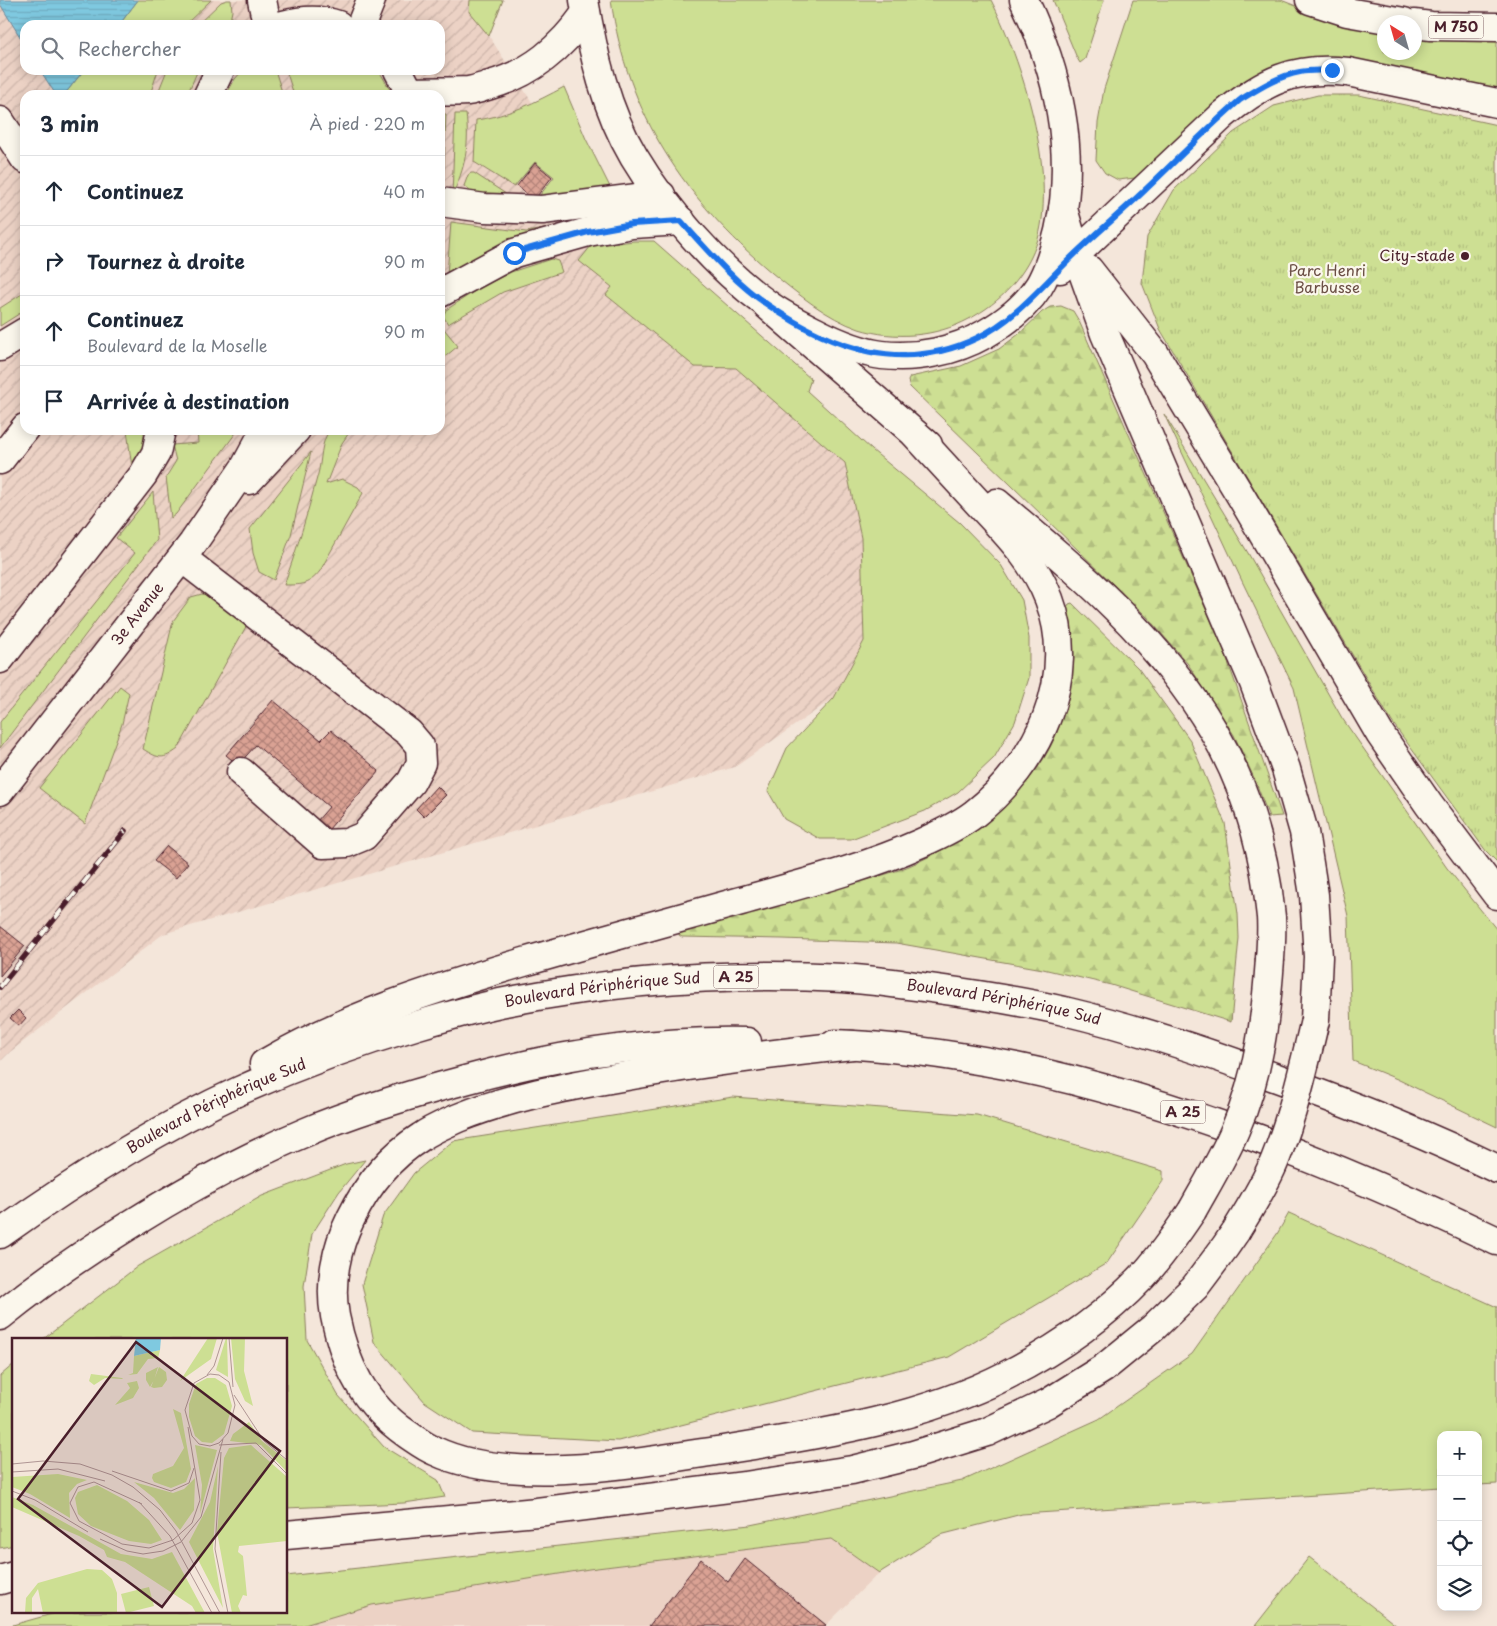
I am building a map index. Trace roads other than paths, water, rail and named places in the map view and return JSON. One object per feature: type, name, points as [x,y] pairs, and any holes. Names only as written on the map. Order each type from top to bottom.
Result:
[{"type":"main road","points":[[262,0],[266,20]]},
{"type":"main road","points":[[363,20],[371,0]]},
{"type":"main road","points":[[1023,305],[1038,287],[1046,272],[1056,241],[1063,209],[1066,170],[1062,118],[1053,76],[1024,0]]},
{"type":"main road","points":[[1310,0],[1347,12],[1377,17]]},
{"type":"main road","points":[[406,86],[469,91],[499,82],[537,64],[560,45],[575,29],[585,6]]},
{"type":"main road","points":[[585,6],[596,58],[619,127],[634,156],[681,221],[716,260],[915,434],[1047,544],[1129,621],[1159,654],[1186,689],[1214,731],[1248,807],[1262,854],[1271,919],[1267,1010],[1259,1053],[1248,1095],[1235,1129],[1214,1174],[1172,1241],[1144,1275],[1126,1293],[1082,1329],[1049,1352],[1006,1376],[961,1396],[916,1411],[859,1426],[806,1436],[667,1458],[579,1468],[514,1469],[470,1463],[449,1458],[430,1449],[392,1423],[366,1395],[350,1368],[343,1348],[334,1309],[334,1271],[346,1228],[369,1186],[383,1168],[401,1151],[440,1126],[490,1106],[553,1089],[714,1062],[852,1044]]},
{"type":"main road","name":"M 750","points":[[1422,25],[1497,27]]},
{"type":"main road","points":[[767,305],[796,323],[840,344],[859,350],[882,355],[928,354],[976,339],[1007,319],[1229,110],[1256,91],[1287,76],[1312,71],[1332,70],[1348,72],[1497,103]]},
{"type":"main road","points":[[210,90],[218,75]]},
{"type":"main road","points":[[0,121],[20,151]]},
{"type":"main road","points":[[445,203],[485,208],[542,210],[661,195]]},
{"type":"main road","points":[[288,1535],[537,1512],[852,1470],[913,1455],[978,1434],[1048,1403],[1104,1368],[1153,1328],[1195,1286],[1226,1247],[1256,1197],[1274,1162],[1297,1097],[1315,1020],[1318,957],[1314,895],[1304,832],[1286,769],[1254,683],[1104,334],[1063,209]]},
{"type":"main road","points":[[445,291],[514,253],[588,232],[632,224],[681,221]]},
{"type":"main road","points":[[1076,253],[1155,354],[1380,734],[1429,805],[1497,895]]},
{"type":"main road","points":[[0,347],[20,335]]},
{"type":"main road","points":[[0,460],[20,434]]},
{"type":"main road","points":[[148,1137],[281,1054],[330,1029],[379,1008],[472,977],[866,865],[940,834],[973,814],[998,792],[1019,768],[1038,738],[1052,704],[1059,669],[1058,632],[1049,600],[1035,570],[1009,537],[915,434]]},
{"type":"main road","points":[[0,659],[143,475],[156,453],[160,435]]},
{"type":"main road","points":[[269,442],[282,435]]},
{"type":"main road","points":[[269,442],[285,435]]},
{"type":"main road","name":"3e Avenue","points":[[0,791],[188,551],[245,467],[269,442]]},
{"type":"main road","points":[[188,551],[409,733],[420,746],[420,763],[411,782],[364,836],[347,843],[323,844],[241,772]]},
{"type":"main road","name":"Boulevard Périphérique Sud","points":[[0,1234],[100,1166],[148,1137],[237,1092],[305,1063],[376,1038],[507,1002],[571,991],[706,978],[845,978],[997,998],[1067,1012],[1213,1054],[1349,1104],[1452,1147],[1497,1169]]},
{"type":"main road","name":"A 25","points":[[0,1316],[65,1267],[182,1193],[241,1162],[307,1131],[445,1085],[510,1068],[583,1054],[657,1045],[723,1042],[852,1044],[976,1059],[1045,1074],[1129,1094],[1323,1163],[1426,1207],[1497,1241]]},
{"type":"water","points":[[0,0],[138,0],[123,20],[20,20],[20,37],[0,4]]},
{"type":"water","points":[[43,75],[80,75],[68,90],[53,90]]},
{"type":"railway","points":[[0,987],[125,831]]},
{"type":"place","name":"City-stade","points":[[1465,256]]},
{"type":"park label","name":"Parc Henri Barbusse","points":[[1327,280]]}]
